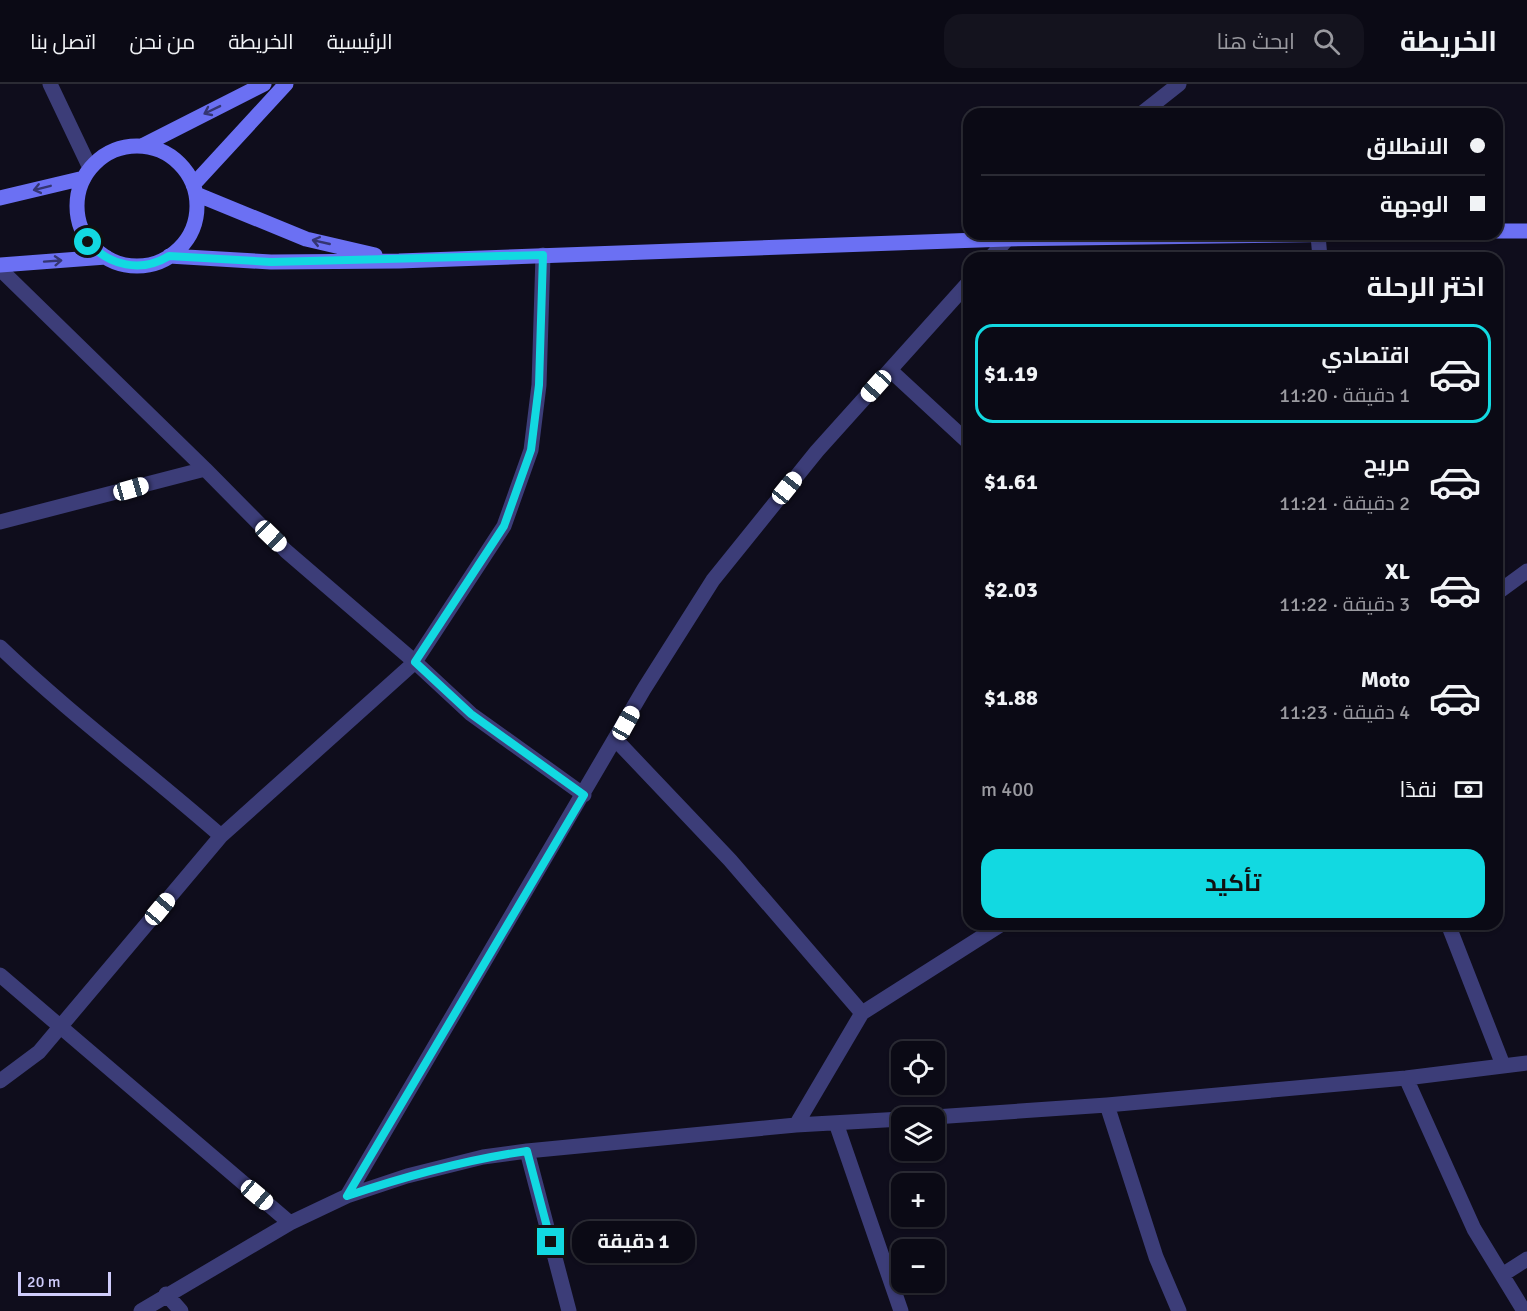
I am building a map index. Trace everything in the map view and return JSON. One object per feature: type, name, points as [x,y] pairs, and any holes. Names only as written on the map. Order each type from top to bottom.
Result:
[{"type":"main road","points":[[0,198],[87,173],[111,152],[142,146],[264,84]]},
{"type":"main road","points":[[194,189],[286,84]]},
{"type":"main road","points":[[0,267],[106,257],[138,266],[157,262],[169,256],[184,243],[191,232],[197,213],[194,189],[176,160],[159,150],[142,146]]},
{"type":"main road","points":[[87,173],[78,195],[78,219],[88,242],[106,257]]},
{"type":"main road","points":[[194,189],[306,239],[399,261]]},
{"type":"main road","points":[[1503,231],[1527,231]]},
{"type":"main road","points":[[169,256],[271,262],[399,261],[963,239]]},
{"type":"street","points":[[50,84],[87,173]]},
{"type":"street","points":[[1149,108],[1179,84]]},
{"type":"street","points":[[995,252],[1006,240]]},
{"type":"street","points":[[0,1081],[39,1052],[62,1027],[221,837],[415,662],[504,526],[531,450],[539,385],[543,255]]},
{"type":"street","points":[[0,267],[286,550],[471,714],[584,795]]},
{"type":"street","points":[[347,1196],[645,689],[713,580],[817,451],[963,289]]},
{"type":"street","points":[[890,370],[963,437]]},
{"type":"street","points":[[0,522],[205,469]]},
{"type":"street","points":[[1503,588],[1527,571]]},
{"type":"street","points":[[0,647],[51,695],[185,804],[221,837]]},
{"type":"street","points":[[616,740],[730,860],[862,1013]]},
{"type":"street","points":[[796,1125],[862,1013],[993,930]]},
{"type":"street","points":[[1450,930],[1503,1065]]},
{"type":"street","points":[[0,975],[290,1223]]},
{"type":"street","points":[[945,1116],[1107,1105],[1406,1078],[1527,1063]]},
{"type":"street","points":[[1406,1078],[1474,1229],[1524,1311]]},
{"type":"street","points":[[1107,1105],[1156,1257],[1179,1311]]},
{"type":"street","points":[[141,1311],[166,1294],[290,1223],[347,1196],[407,1176],[483,1157],[527,1151],[796,1125],[891,1120]]},
{"type":"street","points":[[836,1123],[901,1311]]},
{"type":"street","points":[[527,1151],[569,1311]]},
{"type":"street","points":[[1502,1275],[1527,1259]]},
{"type":"street","points":[[166,1294],[182,1311]]},
{"type":"route","points":[[88,242],[111,261],[129,266],[144,266],[169,256],[271,262],[399,261],[543,255],[539,385],[531,450],[504,526],[415,662],[471,714],[584,795],[347,1196],[407,1176],[483,1157],[527,1151],[551,1242]]}]
